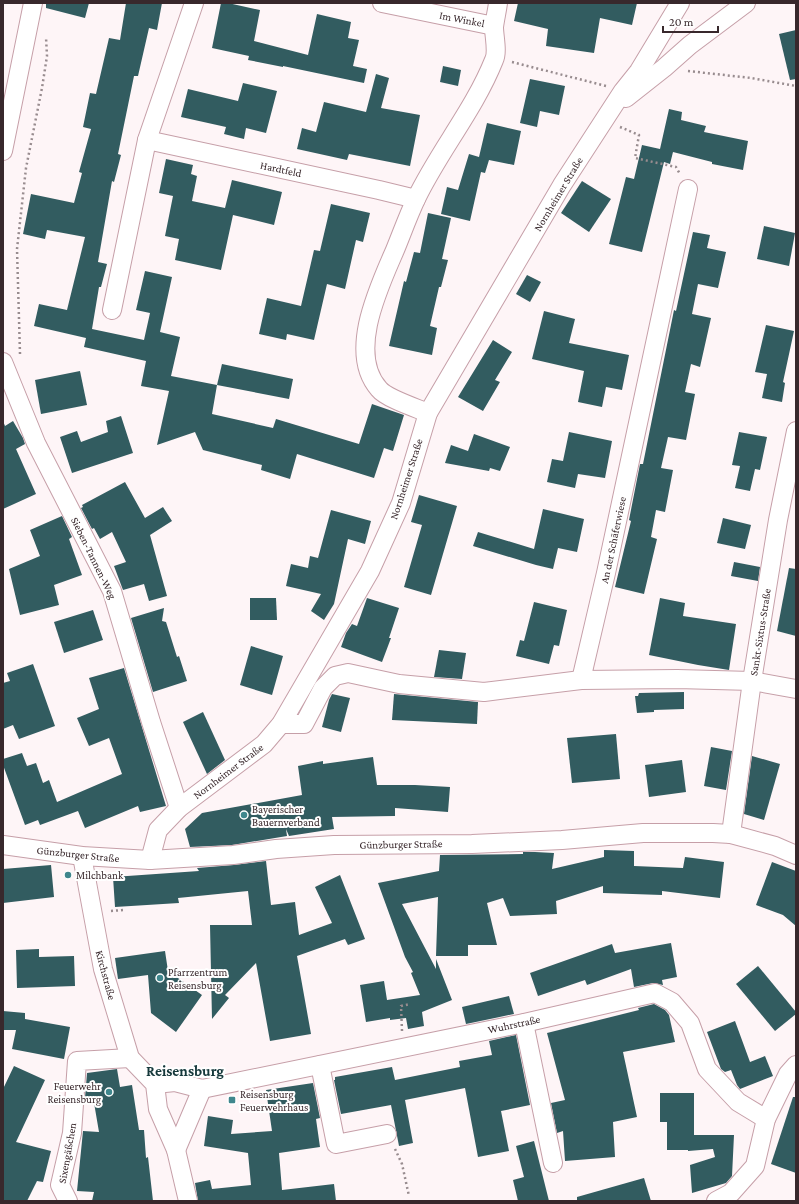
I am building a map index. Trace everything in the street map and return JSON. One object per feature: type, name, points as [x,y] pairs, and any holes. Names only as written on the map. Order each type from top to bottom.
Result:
[{"type":"street","points":[[3,151],[33,3]]},
{"type":"street","points":[[112,310],[146,140],[194,3]]},
{"type":"street","name":"Im Winkel","points":[[382,3],[494,26]]},
{"type":"street","points":[[428,413],[399,401],[379,390],[368,372],[365,352],[367,330],[377,292],[416,199],[438,158],[472,106],[495,58],[494,26],[498,3]]},
{"type":"street","name":"Nornheimer Straße","points":[[612,117],[624,90],[639,71],[680,3]]},
{"type":"street","name":"Nornheimer Straße","points":[[150,860],[158,830],[179,808],[264,744],[281,724],[370,571],[401,503],[428,413],[562,185],[612,117],[690,45],[746,3]]},
{"type":"street","name":"Hardtfeld","points":[[146,140],[416,199]]},
{"type":"street","name":"An der Schäferwiese","points":[[581,680],[606,573],[688,189]]},
{"type":"street","name":"Sieben-Tannen-Weg","points":[[3,362],[36,443],[112,591],[151,722],[179,808]]},
{"type":"street","name":"Sankt-Sixtus-Straße","points":[[731,834],[752,681],[778,520],[796,431]]},
{"type":"street","points":[[281,724],[304,724],[323,688],[335,676],[348,673],[399,684],[484,692],[581,680],[677,679],[752,681],[796,689]]},
{"type":"street","name":"Günzburger Straße","points":[[3,845],[82,856],[150,860],[233,855],[276,849],[334,844],[472,844],[676,832],[731,834],[775,846],[796,855]]},
{"type":"street","name":"Kirchstraße","points":[[82,856],[103,969],[130,1058],[155,1084]]},
{"type":"street","name":"Wuhrstraße","points":[[202,1089],[524,1023],[655,993],[672,1002],[690,1023],[707,1069],[738,1102],[766,1120]]},
{"type":"street","points":[[524,1023],[553,1164]]},
{"type":"street","name":"Sixengäßchen","points":[[68,1201],[60,1185],[72,1132],[77,1061],[130,1058]]},
{"type":"street","points":[[716,1201],[731,1193],[755,1166],[766,1120],[788,1074],[796,1064]]},
{"type":"street","points":[[320,1065],[336,1144],[387,1134]]},
{"type":"street","points":[[176,1150],[202,1089],[175,1082],[155,1084],[158,1109],[176,1150],[188,1201]]},
{"type":"path","points":[[11,382],[21,365],[17,249],[26,168],[47,56],[46,36]]},
{"type":"path","points":[[495,58],[624,90]]},
{"type":"path","points":[[664,68],[751,78],[796,86]]},
{"type":"path","points":[[612,117],[639,135],[635,158],[676,167],[688,189]]},
{"type":"path","points":[[401,1026],[401,1006],[410,1004]]},
{"type":"path","points":[[387,1134],[402,1164],[410,1196]]},
{"type":"building","points":[[46,3],[89,3],[85,18],[46,8]]},
{"type":"building","points":[[126,3],[162,3],[157,30],[149,28],[138,76],[134,76],[118,154],[121,155],[114,182],[112,181],[98,262],[107,264],[101,287],[99,287],[92,329],[144,340],[150,313],[136,310],[145,271],[172,277],[160,332],[180,337],[171,376],[217,385],[212,414],[273,428],[276,419],[359,444],[372,404],[404,415],[393,451],[384,448],[374,478],[297,454],[290,479],[261,470],[262,465],[203,450],[195,432],[157,445],[169,391],[141,386],[146,361],[84,347],[86,338],[34,326],[39,304],[67,310],[85,237],[47,230],[45,239],[23,234],[31,194],[74,203],[82,173],[79,172],[91,129],[83,127],[90,93],[96,94],[109,38],[120,40]]},
{"type":"building","points":[[221,3],[228,3],[260,10],[254,41],[308,55],[317,14],[351,22],[348,38],[359,40],[353,66],[367,69],[364,83],[248,60],[249,56],[212,48]]},
{"type":"building","points":[[518,3],[637,3],[632,25],[600,18],[594,53],[546,46],[548,29],[514,21]]},
{"type":"building","points":[[796,30],[796,79],[790,80],[779,34]]},
{"type":"building","points":[[443,66],[461,70],[458,86],[440,82]]},
{"type":"building","points":[[376,74],[389,78],[381,108],[420,115],[410,166],[349,154],[347,160],[297,149],[302,128],[316,132],[324,102],[366,112]]},
{"type":"building","points":[[530,79],[565,86],[559,115],[540,111],[537,127],[520,123]]},
{"type":"building","points":[[243,83],[277,91],[266,133],[246,128],[244,139],[224,134],[226,127],[181,117],[188,89],[238,101]]},
{"type":"building","points":[[669,109],[682,112],[681,120],[706,126],[704,132],[748,141],[743,170],[712,164],[712,162],[673,152],[670,164],[664,162],[642,252],[609,244],[626,177],[634,179],[642,145],[660,149]]},
{"type":"building","points":[[487,123],[521,131],[514,165],[489,160],[485,173],[481,172],[470,221],[441,214],[447,187],[458,190],[469,154],[479,157]]},
{"type":"building","points":[[166,159],[193,165],[191,174],[197,176],[192,201],[225,208],[232,180],[282,192],[274,225],[233,215],[221,270],[175,260],[179,239],[165,236],[173,196],[159,193]]},
{"type":"building","points":[[582,181],[611,199],[589,232],[561,213]]},
{"type":"building","points":[[331,204],[370,213],[363,242],[356,240],[345,289],[327,284],[314,340],[287,334],[286,340],[259,334],[267,298],[301,306],[314,250],[320,251]]},
{"type":"building","points":[[428,213],[451,218],[442,259],[448,260],[441,287],[439,287],[430,326],[437,328],[432,355],[389,346],[404,281],[406,282],[414,252],[420,253]]},
{"type":"building","points":[[764,226],[795,233],[789,266],[757,259]]},
{"type":"building","points":[[693,232],[710,235],[707,248],[726,252],[718,288],[698,284],[692,314],[711,318],[700,367],[691,364],[685,392],[695,394],[686,440],[668,437],[661,468],[673,470],[665,512],[656,510],[651,537],[657,539],[644,594],[615,587],[631,521],[629,520],[640,464],[643,464],[674,310],[676,311]]},
{"type":"building","points":[[527,275],[541,282],[530,302],[516,294]]},
{"type":"building","points":[[544,311],[575,319],[569,343],[629,355],[622,390],[606,387],[602,407],[578,402],[584,371],[532,359]]},
{"type":"building","points":[[766,325],[794,331],[783,382],[785,383],[782,402],[762,398],[767,374],[755,372]]},
{"type":"building","points":[[493,340],[512,352],[495,380],[500,382],[483,411],[458,397]]},
{"type":"building","points":[[222,364],[293,379],[289,399],[217,385]]},
{"type":"building","points":[[80,371],[87,405],[41,414],[35,380]]},
{"type":"building","points":[[121,416],[133,453],[72,473],[60,437],[77,431],[81,442],[108,432],[106,421]]},
{"type":"building","points":[[3,421],[5,426],[13,421],[23,438],[25,444],[16,449],[36,494],[3,509]]},
{"type":"building","points":[[569,432],[612,441],[605,478],[578,474],[575,488],[547,482],[552,459],[563,461]]},
{"type":"building","points":[[739,432],[767,437],[760,470],[755,469],[750,491],[735,488],[740,466],[732,465]]},
{"type":"building","points":[[474,434],[510,447],[500,471],[490,468],[489,471],[445,463],[451,445],[468,451]]},
{"type":"building","points":[[125,482],[145,518],[163,507],[172,521],[150,535],[167,596],[149,601],[144,584],[123,590],[114,566],[126,562],[112,532],[100,539],[94,528],[92,529],[81,508],[83,507],[82,505]]},
{"type":"building","points":[[419,495],[457,506],[431,595],[404,587],[422,525],[411,522]]},
{"type":"building","points":[[543,509],[584,519],[577,552],[558,548],[553,569],[473,546],[478,532],[534,549]]},
{"type":"building","points":[[331,510],[371,521],[365,544],[348,539],[334,604],[324,620],[311,611],[321,594],[286,586],[291,564],[308,568],[310,556],[318,558]]},
{"type":"building","points":[[62,516],[72,537],[69,539],[82,575],[54,585],[59,605],[20,615],[9,569],[40,556],[30,530]]},
{"type":"building","points":[[723,518],[751,525],[745,549],[717,543]]},
{"type":"building","points":[[734,562],[760,567],[758,581],[731,576]]},
{"type":"building","points":[[789,568],[796,569],[796,636],[777,631]]},
{"type":"building","points":[[250,598],[276,598],[277,620],[250,620]]},
{"type":"building","points":[[367,598],[399,608],[389,638],[391,638],[382,662],[341,647],[346,633],[352,624],[357,626]]},
{"type":"building","points":[[660,598],[685,603],[683,616],[736,624],[729,670],[649,655]]},
{"type":"building","points":[[534,602],[567,610],[559,646],[554,645],[549,664],[516,656],[520,640],[524,641]]},
{"type":"building","points":[[164,608],[162,621],[166,622],[177,657],[179,656],[187,681],[153,692],[131,618]]},
{"type":"building","points":[[93,610],[103,640],[64,653],[54,622]]},
{"type":"building","points":[[251,646],[283,656],[272,695],[240,685]]},
{"type":"building","points":[[439,650],[466,653],[462,679],[434,677]]},
{"type":"building","points":[[33,664],[55,726],[19,739],[13,725],[3,729],[3,683],[10,681],[7,673]]},
{"type":"building","points":[[124,668],[166,806],[140,812],[138,806],[85,828],[78,811],[40,825],[38,820],[25,825],[3,765],[3,759],[22,753],[27,766],[36,763],[43,783],[49,780],[57,802],[122,774],[109,738],[89,746],[77,718],[99,709],[89,678]]},
{"type":"building","points":[[684,692],[684,709],[654,710],[654,712],[637,713],[635,696],[638,696],[639,693]]},
{"type":"building","points":[[332,694],[350,698],[341,732],[322,727]]},
{"type":"building","points":[[394,694],[478,702],[477,724],[392,720]]},
{"type":"building","points":[[203,712],[225,760],[207,774],[183,722]]},
{"type":"building","points":[[616,734],[620,779],[572,783],[567,738]]},
{"type":"building","points":[[711,747],[732,751],[726,790],[704,786]]},
{"type":"building","points":[[752,756],[780,764],[764,820],[744,814]]},
{"type":"building","points":[[373,757],[377,785],[450,787],[448,812],[395,808],[395,816],[332,817],[334,829],[289,836],[286,829],[287,836],[232,845],[190,847],[185,829],[202,813],[302,795],[298,766],[323,761],[323,764]]},
{"type":"building","points":[[682,760],[686,792],[649,797],[645,765]]},
{"type":"building","points":[[604,850],[634,851],[634,866],[683,868],[685,857],[724,862],[720,898],[662,891],[662,895],[603,893],[603,886],[556,901],[557,914],[510,916],[503,898],[487,903],[497,945],[468,945],[468,956],[436,956],[438,897],[402,904],[436,969],[436,959],[452,1000],[422,1012],[424,1026],[408,1029],[406,1018],[390,1020],[390,1018],[366,1022],[360,985],[384,981],[387,1000],[420,995],[411,973],[413,972],[405,957],[378,883],[439,871],[440,855],[523,854],[523,852],[554,853],[552,869],[604,857]]},
{"type":"building","points":[[266,861],[271,905],[295,902],[299,935],[332,923],[315,887],[340,875],[365,939],[348,945],[345,939],[297,956],[311,1034],[270,1041],[256,963],[225,995],[229,998],[212,1019],[210,925],[252,925],[248,891],[178,898],[179,903],[115,907],[113,877],[199,871],[197,868]]},
{"type":"building","points":[[772,862],[796,871],[796,926],[783,915],[756,905]]},
{"type":"building","points":[[51,865],[54,897],[3,903],[3,869]]},
{"type":"building","points":[[671,943],[677,977],[662,980],[663,985],[653,983],[634,987],[631,969],[587,985],[585,980],[538,996],[530,973],[612,944],[615,953]]},
{"type":"building","points":[[39,949],[39,957],[74,956],[75,986],[17,988],[16,950]]},
{"type":"building","points":[[165,951],[168,971],[202,995],[176,1032],[151,1013],[148,975],[118,979],[115,958]]},
{"type":"building","points":[[758,966],[796,1012],[796,1014],[775,1031],[736,984]]},
{"type":"building","points":[[509,996],[514,1014],[466,1024],[462,1007]]},
{"type":"building","points":[[654,1004],[665,1010],[669,1015],[675,1042],[623,1052],[637,1117],[613,1122],[615,1157],[565,1161],[563,1131],[557,1133],[551,1103],[565,1100],[547,1033],[639,1010],[638,1008]]},
{"type":"building","points":[[3,1011],[25,1013],[25,1019],[70,1027],[64,1059],[12,1049],[16,1030],[3,1030]]},
{"type":"building","points":[[735,1021],[750,1062],[765,1056],[773,1076],[740,1089],[731,1070],[725,1072],[721,1069],[707,1032]]},
{"type":"building","points":[[516,1035],[530,1105],[501,1111],[509,1151],[478,1157],[465,1088],[405,1100],[413,1143],[399,1146],[391,1105],[341,1114],[334,1080],[335,1077],[392,1067],[395,1080],[460,1067],[459,1061],[492,1055],[489,1041]]},
{"type":"building","points":[[14,1066],[45,1080],[16,1142],[51,1151],[43,1182],[37,1181],[27,1201],[3,1201],[3,1089]]},
{"type":"building","points":[[117,1069],[120,1087],[132,1085],[139,1130],[144,1130],[146,1158],[148,1157],[153,1201],[92,1201],[94,1192],[77,1191],[83,1131],[99,1132],[93,1097],[85,1098],[87,1073]]},
{"type":"building","points":[[313,1083],[320,1118],[316,1119],[320,1147],[279,1153],[282,1190],[334,1184],[336,1201],[198,1201],[195,1183],[210,1180],[212,1189],[251,1185],[248,1153],[204,1146],[208,1116],[233,1120],[231,1134],[272,1131],[266,1090]]},
{"type":"building","points":[[660,1093],[694,1093],[694,1135],[734,1135],[732,1176],[726,1183],[692,1193],[690,1165],[715,1157],[713,1149],[688,1151],[667,1150],[667,1122],[660,1122]]},
{"type":"building","points":[[793,1097],[796,1097],[796,1173],[771,1164]]},
{"type":"building","points":[[534,1141],[549,1201],[518,1201],[513,1180],[524,1177],[516,1146]]},
{"type":"building","points":[[644,1178],[651,1201],[577,1201],[577,1197]]},
{"type":"place","name":"Bayerischer Bauernverband","points":[[244,815]]},
{"type":"place","name":"Milchbank","points":[[68,875]]},
{"type":"place","name":"Pfarrzentrum Reisensburg","points":[[160,978]]},
{"type":"place","name":"Feuerwehr Reisensburg","points":[[109,1092]]},
{"type":"place","name":"Reisensburg Feuerwehrhaus","points":[[232,1100]]},
{"type":"district","name":"Reisensburg","points":[[185,1071]]}]
